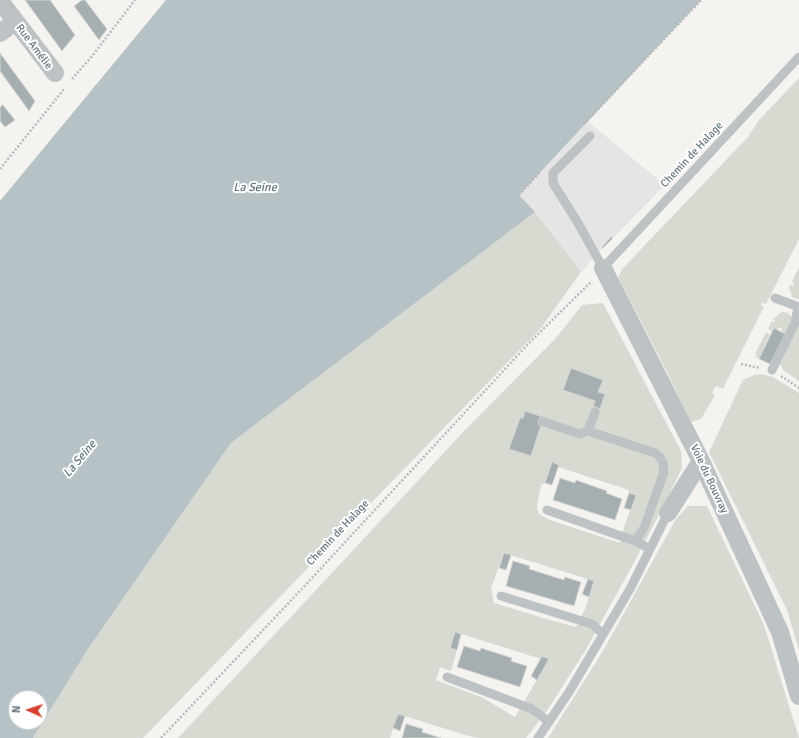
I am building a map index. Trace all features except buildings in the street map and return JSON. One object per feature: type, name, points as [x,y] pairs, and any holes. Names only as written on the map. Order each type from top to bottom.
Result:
[{"type":"street","name":"Rue Amélie","points":[[0,1],[54,73]]},
{"type":"street","points":[[0,33],[15,22]]},
{"type":"street","name":"Voie du Bouvray","points":[[603,268],[701,461],[780,632],[799,696]]},
{"type":"street","points":[[668,513],[701,461]]},
{"type":"lane","name":"Chemin de Halage","points":[[603,268],[799,57]]},
{"type":"lane","points":[[590,136],[553,173],[553,182],[603,268]]},
{"type":"lane","points":[[772,370],[795,323],[798,307],[775,298]]},
{"type":"lane","points":[[588,431],[595,412]]},
{"type":"lane","points":[[542,421],[579,434],[588,431],[655,453],[659,456],[663,463],[664,472],[644,528],[635,541]]},
{"type":"lane","points":[[547,510],[635,541],[650,549]]},
{"type":"lane","points":[[538,738],[569,692],[630,588],[668,513]]},
{"type":"lane","points":[[501,596],[592,624],[603,634]]},
{"type":"lane","points":[[448,677],[532,708],[549,722]]},
{"type":"path","points":[[582,127],[700,0]]},
{"type":"path","points":[[519,195],[545,167]]},
{"type":"path","name":"Chemin de Halage","points":[[161,738],[300,591],[530,342],[596,277],[603,268]]},
{"type":"shaded area","points":[[799,78],[799,239],[766,304],[762,303],[761,305],[764,307],[723,389],[716,386],[715,387],[712,393],[715,395],[701,419],[691,422],[618,277],[623,268],[748,137],[759,120]]},
{"type":"shaded area","points":[[587,121],[665,185],[581,272],[535,212],[519,195]]},
{"type":"shaded area","points":[[535,212],[581,272],[541,328],[143,738],[33,738],[38,730],[48,730],[48,714],[88,649],[231,443]]},
{"type":"shaded area","points":[[799,267],[799,299],[797,299],[792,297],[789,287],[790,285],[793,286],[794,283],[792,282]]},
{"type":"shaded area","points":[[603,303],[681,451],[682,468],[631,568],[585,651],[548,709],[526,738],[472,737],[398,714],[390,738],[178,738],[466,429],[556,338],[582,305]],"holes":[[[552,462],[559,465],[558,467],[629,490],[629,493],[636,495],[624,527],[620,543],[550,520],[539,514],[537,508],[541,485],[545,483]],[[504,553],[594,581],[585,609],[576,627],[494,603],[491,588]],[[455,632],[541,659],[543,656],[549,659],[515,717],[483,698],[436,680],[440,667],[451,671],[457,650],[450,647]]]},
{"type":"shaded area","points":[[783,312],[788,313],[792,318],[786,334],[781,331],[782,329],[779,327],[777,330],[774,328],[772,332],[768,329],[772,321],[774,322],[775,320],[773,319]]},
{"type":"shaded area","points":[[799,323],[799,381],[783,370],[780,364]]},
{"type":"shaded area","points":[[766,332],[770,335],[759,359],[756,357],[757,354],[755,354]]},
{"type":"shaded area","points":[[760,374],[771,376],[799,393],[799,650],[787,610],[709,452],[743,380]]},
{"type":"shaded area","points":[[688,506],[707,506],[764,625],[799,738],[548,738],[603,651],[676,519]]},
{"type":"water","name":"La Seine","points":[[166,0],[701,0],[519,195],[535,212],[231,443],[88,649],[48,714],[48,690],[8,690],[8,730],[38,730],[33,738],[0,738],[0,201]]}]
